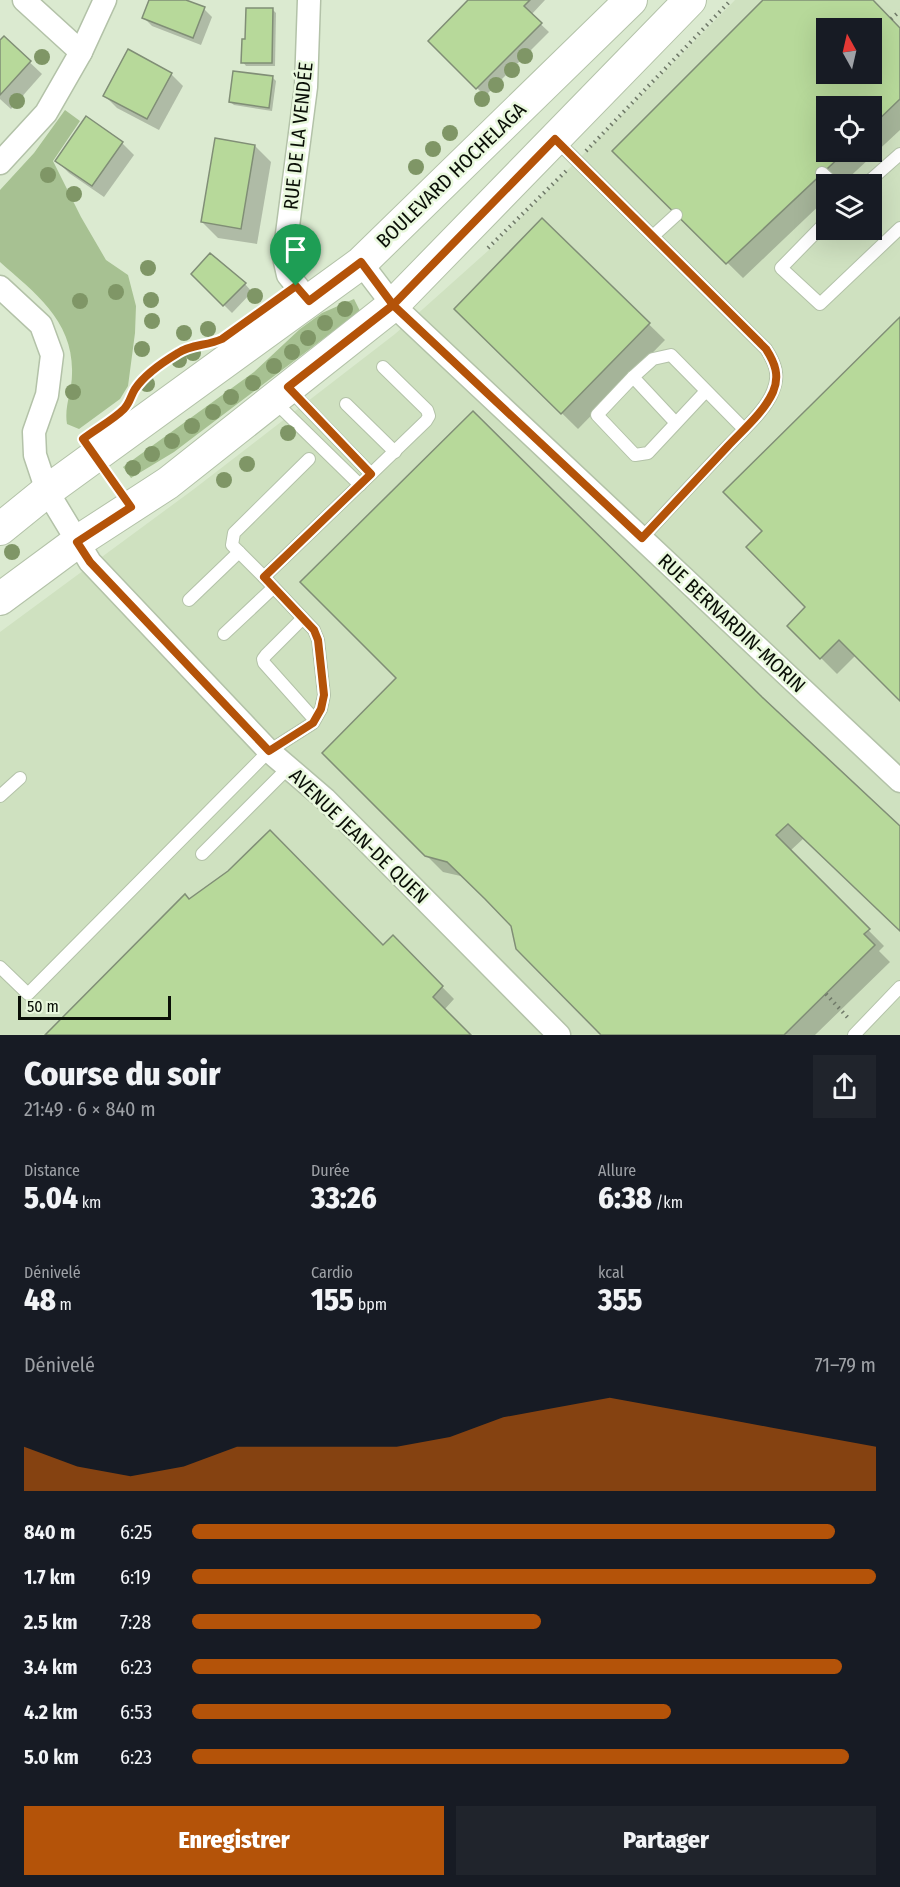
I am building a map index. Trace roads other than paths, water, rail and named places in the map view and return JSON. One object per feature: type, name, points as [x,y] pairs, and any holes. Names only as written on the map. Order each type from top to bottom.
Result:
[{"type":"main road","name":"BOULEVARD HOCHELAGA","points":[[0,529],[47,491],[361,262],[631,0]]},
{"type":"main road","points":[[0,599],[77,542],[168,483],[393,305],[690,0]]},
{"type":"street","points":[[24,0],[81,52]]},
{"type":"street","points":[[0,164],[46,113],[81,52],[105,0]]},
{"type":"street","name":"RUE DE LA VENDÉE","points":[[309,0],[306,87],[284,256],[288,275],[309,301]]},
{"type":"street","name":"RUE BERNARDIN-MORIN","points":[[361,262],[393,305],[900,782]]},
{"type":"street","name":"AVENUE JEAN-DE QUEN","points":[[0,287],[41,325],[52,355],[47,395],[34,432],[34,455],[47,491],[90,562],[269,751],[325,799],[554,1031]]},
{"type":"lane","points":[[555,139],[766,349],[775,362],[777,373],[774,391],[767,402],[642,538]]},
{"type":"lane","points":[[877,174],[900,154]]},
{"type":"lane","points":[[653,236],[676,215]]},
{"type":"lane","points":[[816,232],[780,268],[820,304],[900,228]]},
{"type":"lane","points":[[706,391],[648,453],[635,455],[597,415],[653,359],[671,355],[744,429]]},
{"type":"lane","points":[[269,583],[264,577],[395,452],[429,416],[427,410],[383,367]]},
{"type":"lane","points":[[633,377],[675,422]]},
{"type":"lane","points":[[280,394],[371,474]]},
{"type":"lane","points":[[280,394],[360,485]]},
{"type":"lane","points":[[346,404],[395,452]]},
{"type":"lane","points":[[0,967],[28,994],[269,751],[313,723],[321,709],[324,695],[318,640],[314,630],[232,545],[234,533],[309,459]]},
{"type":"lane","points":[[189,600],[239,552]]},
{"type":"lane","points":[[224,634],[269,583]]},
{"type":"lane","points":[[302,619],[266,655],[264,663],[314,719]]},
{"type":"lane","points":[[202,854],[288,768]]},
{"type":"lane","points":[[0,796],[20,778]]},
{"type":"lane","points":[[856,1032],[900,987]]}]
